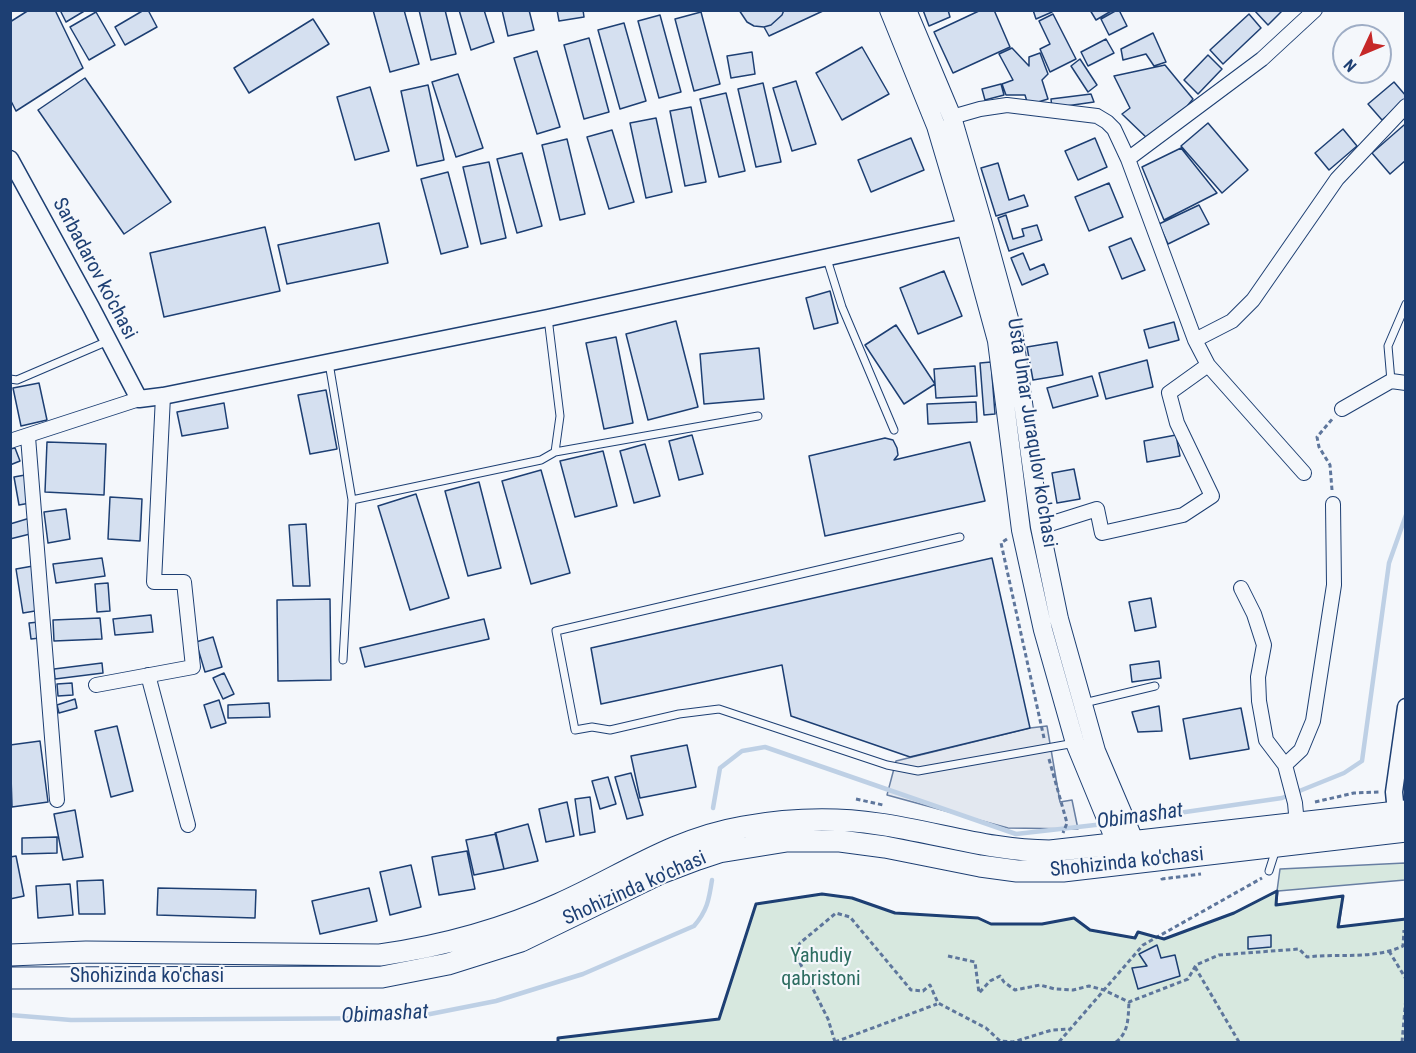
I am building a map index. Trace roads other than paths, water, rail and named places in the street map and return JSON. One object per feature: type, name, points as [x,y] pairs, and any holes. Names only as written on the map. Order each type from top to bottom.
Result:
[{"type":"main road","name":"Usta Umar Juraqulov ko'chasi","points":[[889,10],[975,225],[1014,338],[1040,527],[1059,619],[1096,751],[1129,853]]},
{"type":"main road","name":"Usta Umar Juraqulov ko'chasi","points":[[907,10],[952,117],[997,341],[1021,530],[1043,630],[1075,742],[1129,853]]},
{"type":"main road","name":"Shohizinda ko'chasi","points":[[10,955],[86,952],[380,955],[426,948],[490,931],[559,904],[664,850],[742,827],[792,820],[836,819],[880,824],[985,845],[1029,851],[1129,853],[1276,846],[1401,822]]},
{"type":"main road","name":"Shohizinda ko'chasi","points":[[10,978],[382,977],[448,964],[521,941],[660,873],[698,859],[729,850],[787,841],[840,841],[885,847],[1017,872],[1063,872],[1129,853],[1297,824],[1401,822]]},
{"type":"street","points":[[1128,159],[1262,59],[1315,10]]},
{"type":"street","points":[[952,117],[980,109],[1007,105],[1097,116],[1114,129],[1128,159],[1195,340],[1208,365],[1304,473]]},
{"type":"street","points":[[1195,340],[1232,321],[1253,300],[1338,179],[1406,106]]},
{"type":"street","name":"Sarbadarov ko'chasi","points":[[10,159],[139,399]]},
{"type":"street","points":[[10,441],[139,399],[548,318],[975,225]]},
{"type":"street","points":[[1040,527],[1097,509],[1102,533],[1183,515],[1212,496],[1177,423],[1169,393],[1208,365]]},
{"type":"street","points":[[1342,409],[1398,382]]},
{"type":"street","points":[[96,685],[193,667],[184,582],[154,582],[163,396]]},
{"type":"street","points":[[28,436],[57,800]]},
{"type":"street","points":[[1287,769],[1301,750],[1313,721],[1334,585],[1334,504]]},
{"type":"street","points":[[1241,588],[1254,614],[1264,645],[1258,677],[1259,701],[1266,740],[1287,769],[1297,824]]},
{"type":"street","points":[[148,675],[188,825]]},
{"type":"street","points":[[1401,822],[1394,792],[1406,706]]},
{"type":"lane","points":[[826,258],[842,307],[894,430]]},
{"type":"lane","points":[[1398,382],[1388,346],[1406,304]]},
{"type":"lane","points":[[548,318],[560,416],[555,452]]},
{"type":"lane","points":[[10,379],[17,380],[109,341]]},
{"type":"lane","points":[[329,363],[352,500],[343,660]]},
{"type":"lane","points":[[352,500],[541,460],[555,452],[758,416]]},
{"type":"lane","points":[[960,537],[556,631],[575,730],[592,727],[610,730],[679,714],[719,709],[887,765],[918,771],[1075,742]]},
{"type":"lane","points":[[1082,703],[1155,686]]},
{"type":"lane","points":[[1269,871],[1276,846]]},
{"type":"waterway","name":"Obimashat","points":[[1130,820],[1282,798],[1344,773],[1362,761],[1389,563],[1406,515]]},
{"type":"waterway","name":"Obimashat","points":[[713,808],[720,768],[742,751],[765,747],[1016,834],[1104,824]]},
{"type":"waterway","name":"Obimashat","points":[[10,1015],[71,1020],[410,1018],[496,1001],[583,974],[694,926],[707,905],[712,880]]},
{"type":"park label","name":"Yahudiy qabristoni","points":[[821,968]]}]
